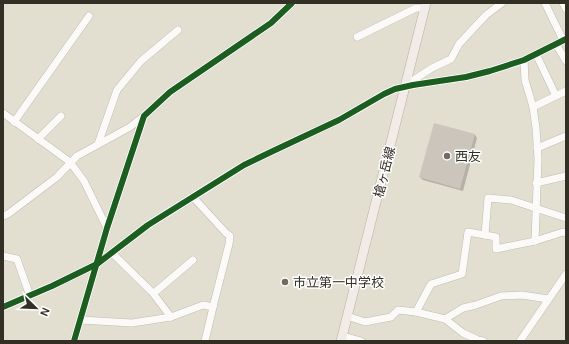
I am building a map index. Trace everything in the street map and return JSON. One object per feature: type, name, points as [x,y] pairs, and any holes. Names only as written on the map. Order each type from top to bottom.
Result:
[{"type":"main road","name":"槍ヶ岳線","points":[[342,338],[426,6]]},
{"type":"street","points":[[3,216],[8,214],[57,177],[77,156],[130,127],[170,92],[271,24],[292,3]]},
{"type":"street","points":[[405,87],[415,79],[450,59],[459,44],[486,15],[502,3]]},
{"type":"street","points":[[3,307],[52,286],[97,264],[148,225],[244,165],[339,120],[384,94],[395,89],[490,72],[524,60],[565,39],[545,3]]},
{"type":"street","points":[[563,3],[566,9]]},
{"type":"street","points":[[357,37],[416,8],[426,6]]},
{"type":"street","points":[[14,122],[89,16]]},
{"type":"street","points":[[98,144],[117,90],[141,61],[178,30]]},
{"type":"street","points":[[556,44],[566,61]]},
{"type":"street","points":[[536,54],[556,96]]},
{"type":"street","points":[[524,60],[525,80],[533,107],[536,128],[537,208],[535,241]]},
{"type":"street","points":[[533,107],[566,91]]},
{"type":"street","points":[[3,113],[70,162],[84,181],[107,228]]},
{"type":"street","points":[[38,139],[61,116]]},
{"type":"street","points":[[74,341],[107,228],[144,116]]},
{"type":"street","points":[[537,148],[566,136]]},
{"type":"street","points":[[536,183],[566,176]]},
{"type":"street","points":[[193,197],[230,236],[205,341]]},
{"type":"street","points":[[485,235],[488,198],[511,200],[566,218]]},
{"type":"street","points":[[416,312],[431,284],[462,274],[468,232],[496,237],[496,249],[535,241],[563,232],[566,233]]},
{"type":"street","points":[[112,253],[154,294],[171,317]]},
{"type":"street","points":[[3,256],[17,259],[30,296]]},
{"type":"street","points":[[154,294],[193,260]]},
{"type":"street","points":[[520,341],[566,274]]},
{"type":"street","points":[[445,319],[464,308],[502,296],[522,295],[548,299]]},
{"type":"street","points":[[80,320],[132,323],[171,317],[203,305],[213,307]]},
{"type":"street","points":[[347,316],[365,322],[391,317],[398,310],[416,312],[445,319],[463,333],[483,341]]},
{"type":"street","points":[[342,338],[361,341]]},
{"type":"building","name":"西友","points":[[434,123],[475,134],[460,189],[419,177]]},
{"type":"cycle path","points":[[74,341],[107,228],[144,116],[170,92],[271,23],[292,3]]},
{"type":"cycle path","points":[[3,307],[52,286],[97,264],[148,225],[244,165],[339,120],[384,94],[395,89],[413,85],[466,77],[490,71],[524,60],[566,39]]},
{"type":"place","name":"西友","points":[[447,156]]},
{"type":"place","name":"市立第一中学校","points":[[285,282]]}]
